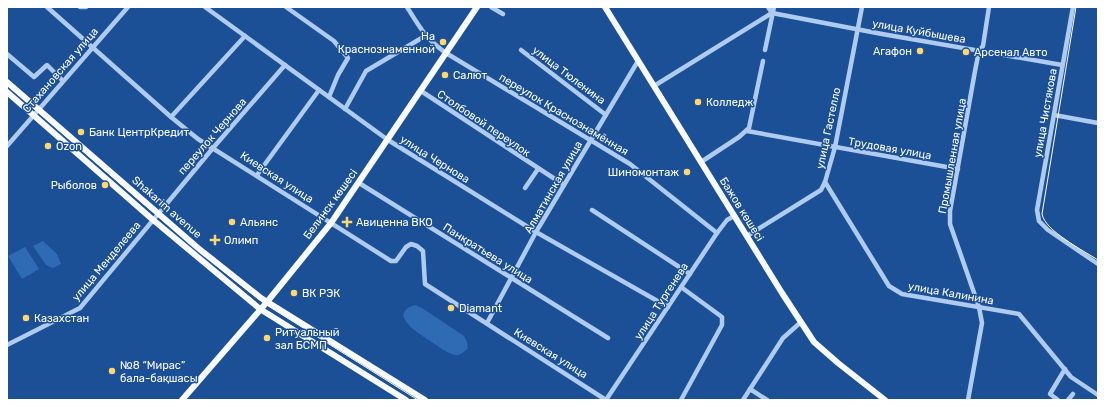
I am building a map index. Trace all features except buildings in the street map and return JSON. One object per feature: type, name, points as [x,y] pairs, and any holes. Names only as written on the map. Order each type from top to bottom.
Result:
[{"type":"main road","name":"Белинск көшесі","points":[[182,400],[267,302],[331,223],[477,7]]},
{"type":"main road","name":"Бажов көшесі","points":[[605,7],[800,322],[814,342],[830,357],[886,400]]},
{"type":"main road","name":"Shakarim avenue","points":[[7,82],[158,213],[267,302],[425,400]]},
{"type":"main road","name":"Shakarim avenue","points":[[7,92],[152,219],[260,309],[406,400]]},
{"type":"street","name":"Киевская улица","points":[[47,7],[93,46],[171,117],[213,148],[391,261],[396,261],[406,247],[411,244],[417,246],[423,251],[425,284],[606,400]]},
{"type":"street","points":[[80,7],[86,7]]},
{"type":"street","name":"Стахановская улица","points":[[7,146],[128,7]]},
{"type":"street","name":"улица Чернова","points":[[205,7],[388,140],[536,232],[668,307]]},
{"type":"street","points":[[286,7],[334,42],[348,58],[338,75],[329,97]]},
{"type":"street","name":"переулок Краснознамённая","points":[[406,7],[425,36],[446,53],[630,164],[717,233]]},
{"type":"street","points":[[491,7],[503,14]]},
{"type":"street","points":[[768,7],[772,13]]},
{"type":"street","points":[[765,50],[774,7]]},
{"type":"street","name":"улица Гастелло","points":[[748,236],[821,190],[825,182],[835,147],[849,68],[862,7]]},
{"type":"street","name":"Промышленная улица","points":[[968,400],[982,323],[979,307],[950,224],[950,211],[979,51],[983,46],[989,7]]},
{"type":"street","name":"улица Чистякова","points":[[1072,7],[1037,210],[1039,221],[1048,230],[1098,264]]},
{"type":"street","points":[[654,86],[772,13]]},
{"type":"street","name":"улица Куйбышева","points":[[772,13],[858,30],[1062,65]]},
{"type":"street","points":[[171,117],[244,36]]},
{"type":"street","points":[[345,109],[366,72],[425,36]]},
{"type":"street","name":"улица Тюленина","points":[[521,50],[606,115]]},
{"type":"street","points":[[7,54],[34,77],[48,65],[63,81]]},
{"type":"street","name":"Алматинская улица","points":[[487,323],[536,232],[638,61]]},
{"type":"street","points":[[701,162],[747,131],[749,128],[763,61]]},
{"type":"street","name":"переулок Чернова","points":[[152,219],[286,65]]},
{"type":"street","points":[[257,175],[319,90]]},
{"type":"street","name":"Столбовой переулок","points":[[421,91],[564,186]]},
{"type":"street","points":[[1054,115],[1098,123]]},
{"type":"street","name":"Трудовая улица","points":[[747,131],[958,169]]},
{"type":"street","name":"Столбовой переулок","points":[[525,188],[538,169]]},
{"type":"street","name":"улица Калинина","points":[[825,182],[889,286],[902,294],[1018,314],[1071,377],[1098,395]]},
{"type":"street","name":"Панкратьева улица","points":[[359,183],[608,338]]},
{"type":"street","points":[[592,210],[690,274]]},
{"type":"street","name":"улица Тургенева","points":[[606,400],[717,233],[727,220],[734,216]]},
{"type":"street","name":"улица Менделеева","points":[[7,345],[80,308],[152,219]]},
{"type":"street","points":[[681,287],[722,318],[722,325],[681,400]]},
{"type":"street","points":[[743,400],[783,338],[800,322]]},
{"type":"street","points":[[1058,400],[1050,394],[1065,369]]},
{"type":"street","points":[[750,389],[767,400]]},
{"type":"street","points":[[1068,400],[1073,394]]},
{"type":"shaded area","points":[[43,241],[57,254],[61,264],[53,268],[46,265],[33,246]]},
{"type":"shaded area","points":[[25,247],[39,269],[22,279],[8,256]]},
{"type":"shaded area","points":[[415,305],[422,308],[464,336],[468,348],[460,354],[452,354],[419,334],[404,318],[404,313],[407,309]]},
{"type":"tram line","points":[[1076,7],[1042,214],[1050,227],[1057,234],[1098,260]]},
{"type":"tram line","points":[[7,85],[167,224],[265,304],[418,400]]},
{"type":"place","name":"На Краснознаменной","points":[[443,42]]},
{"type":"place","name":"Агафон","points":[[920,51]]},
{"type":"place","name":"Арсенал Авто","points":[[966,52]]},
{"type":"place","name":"Салют","points":[[445,75]]},
{"type":"place","name":"Колледж","points":[[698,102]]},
{"type":"place","name":"Банк ЦентрКредит","points":[[81,132]]},
{"type":"place","name":"Ozon","points":[[48,146]]},
{"type":"place","name":"Шиномонтаж","points":[[687,172]]},
{"type":"place","name":"Рыболов","points":[[105,185]]},
{"type":"place","name":"Альянс","points":[[232,222]]},
{"type":"place","name":"Авиценна ВКО","points":[[347,222]]},
{"type":"place","name":"Олимп","points":[[215,240]]},
{"type":"place","name":"ВК РЭК","points":[[294,293]]},
{"type":"place","name":"Diamant","points":[[451,308]]},
{"type":"place","name":"Казахстан","points":[[26,318]]},
{"type":"place","name":"Ритуальный зал БСМП","points":[[267,338]]},
{"type":"place","name":"№8 “Мирас” бала-бақшасы","points":[[112,371]]}]
